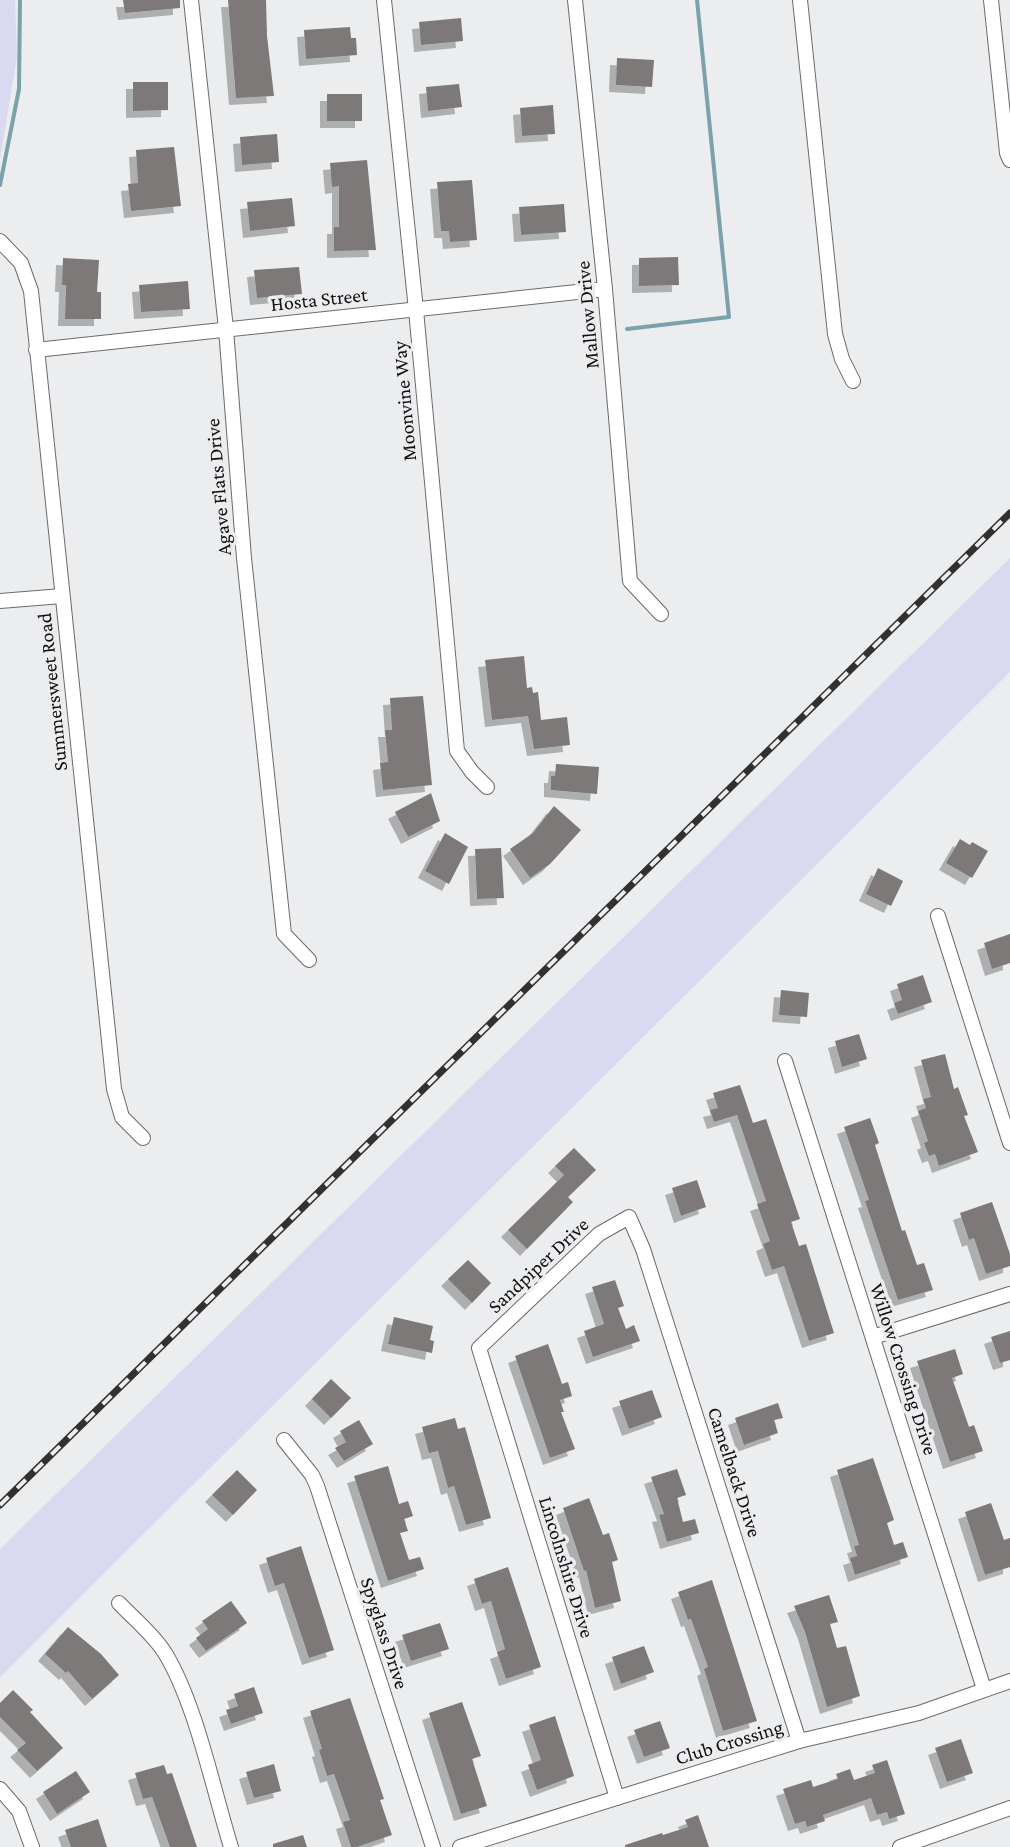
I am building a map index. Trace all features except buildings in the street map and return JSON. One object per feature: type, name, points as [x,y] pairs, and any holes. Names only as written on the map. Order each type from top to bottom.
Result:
[{"type":"street","name":"Agave Flats Drive","points":[[191,0],[226,329],[244,558],[284,934],[309,960]]},
{"type":"street","name":"Moonvine Way","points":[[384,0],[457,751],[487,787]]},
{"type":"street","name":"Mallow Drive","points":[[575,0],[605,289],[630,581],[661,614]]},
{"type":"street","points":[[800,0],[835,334],[842,359],[853,381]]},
{"type":"street","points":[[991,0],[1010,160]]},
{"type":"street","name":"Summersweet Road","points":[[0,241],[21,263],[31,291],[114,1089],[122,1117],[143,1138]]},
{"type":"street","name":"Hosta Street","points":[[36,350],[605,289]]},
{"type":"street","points":[[0,601],[62,596]]},
{"type":"street","points":[[938,916],[1010,1143]]},
{"type":"street","name":"Willow Crossing Drive","points":[[785,1061],[984,1689]]},
{"type":"street","name":"Sandpiper Drive","points":[[479,1348],[599,1234],[629,1217]]},
{"type":"street","name":"Camelback Drive","points":[[629,1217],[648,1264],[799,1741]]},
{"type":"street","points":[[873,1337],[1010,1294]]},
{"type":"street","name":"Lincolnshire Drive","points":[[479,1348],[617,1798]]},
{"type":"street","name":"Spyglass Drive","points":[[284,1440],[317,1486],[433,1847]]},
{"type":"street","points":[[119,1603],[156,1642],[173,1669],[189,1708],[231,1847]]},
{"type":"street","name":"Club Crossing","points":[[460,1847],[799,1741],[919,1713],[1010,1681]]},
{"type":"street","points":[[0,1789],[19,1811],[32,1847]]},
{"type":"street","points":[[900,1847],[1010,1808]]},
{"type":"shaded area","points":[[0,0],[15,0],[17,57],[0,159]]},
{"type":"shaded area","points":[[1010,558],[1010,672],[0,1677],[0,1549]]},
{"type":"waterway","points":[[0,185],[19,89],[20,0]]},
{"type":"waterway","points":[[627,329],[729,317],[697,0]]},
{"type":"railway","points":[[0,1505],[1010,513]]}]
